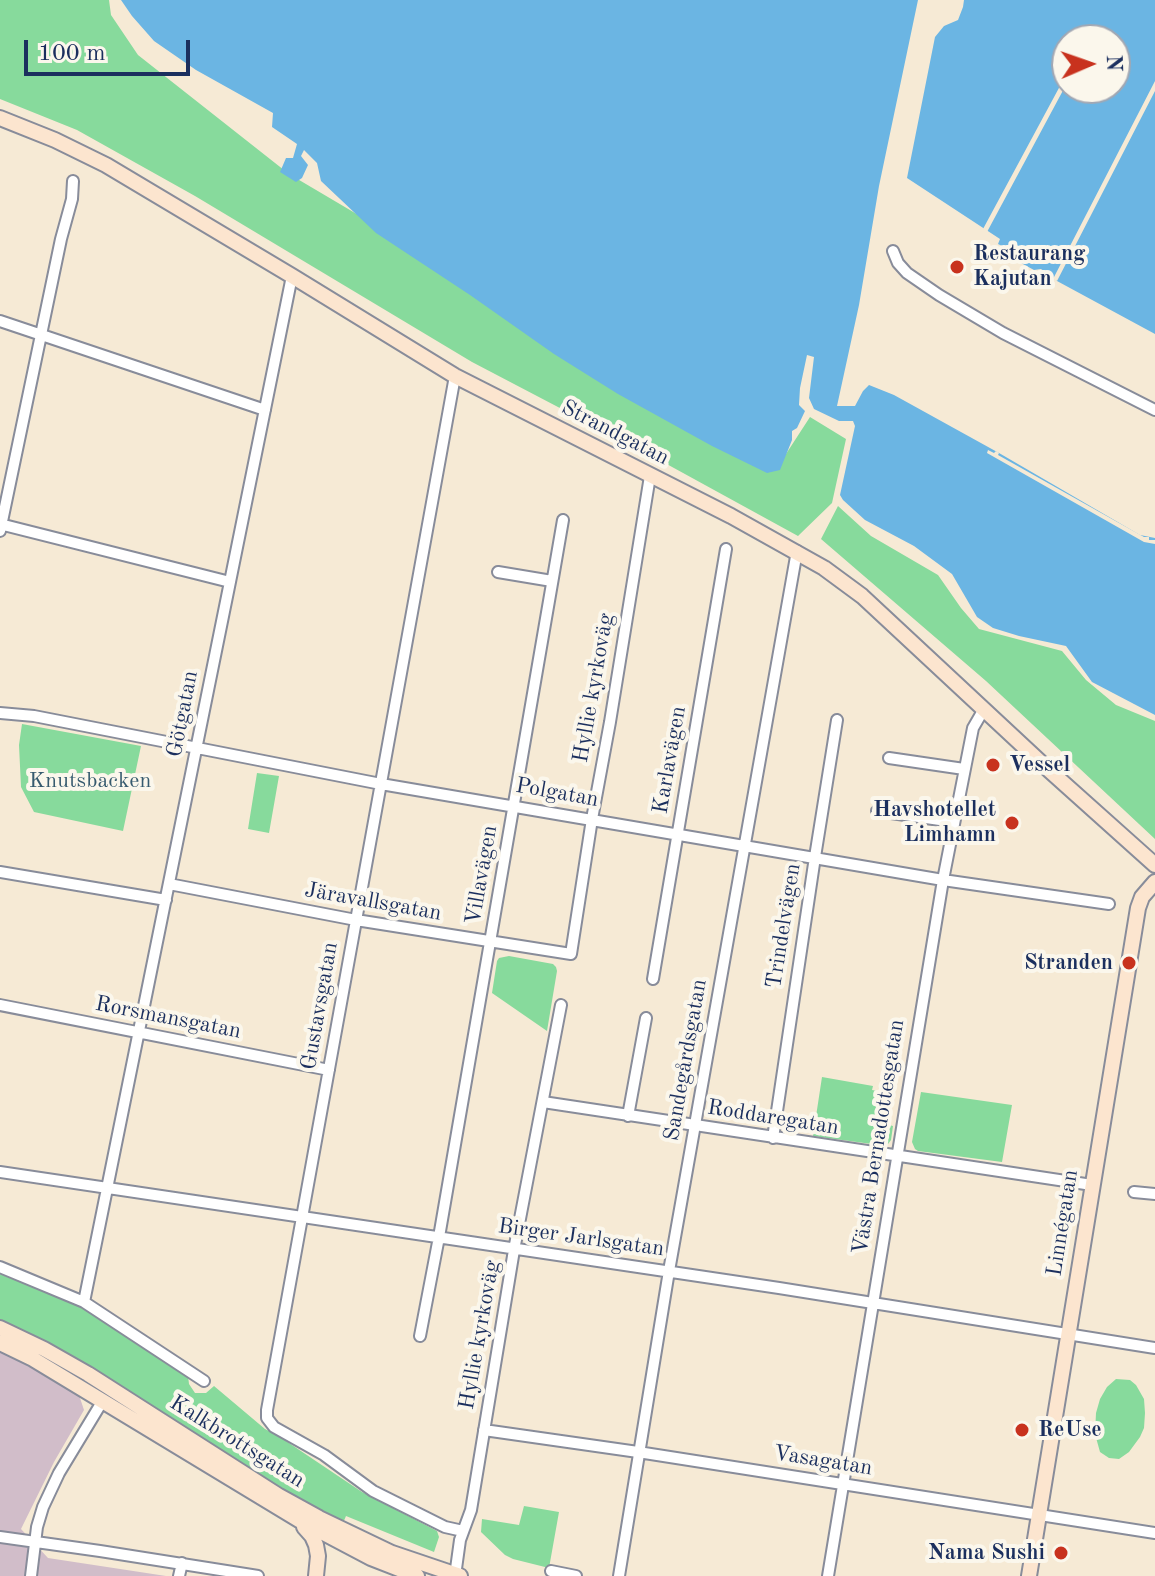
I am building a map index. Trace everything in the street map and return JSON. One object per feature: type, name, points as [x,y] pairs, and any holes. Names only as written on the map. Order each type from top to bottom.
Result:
[{"type":"street","name":"Strandgatan","points":[[0,118],[106,165],[455,376],[797,551],[842,580],[1155,865]]},
{"type":"street","points":[[73,181],[72,199],[0,527],[230,582]]},
{"type":"street","points":[[893,251],[907,273],[939,295],[1003,333],[1155,410]]},
{"type":"street","name":"Götgatan","points":[[84,1302],[292,276]]},
{"type":"street","points":[[0,321],[265,410]]},
{"type":"street","name":"Gustavsgatan","points":[[455,376],[267,1418],[274,1427],[324,1455],[373,1491],[445,1527],[463,1531]]},
{"type":"street","name":"Hyllie kyrkoväg","points":[[571,954],[650,476]]},
{"type":"street","name":"Villavägen","points":[[420,1336],[563,520]]},
{"type":"street","name":"Karlavägen","points":[[653,979],[726,549]]},
{"type":"street","name":"Sandegårdsgatan","points":[[619,1576],[669,1271],[797,551]]},
{"type":"street","points":[[498,572],[552,581]]},
{"type":"street","name":"Västra Bernadottesgatan","points":[[828,1576],[943,880],[973,728],[984,709]]},
{"type":"street","name":"Polgatan","points":[[0,713],[34,716],[381,784],[943,880],[1109,904]]},
{"type":"street","name":"Trindelvägen","points":[[773,1138],[837,720]]},
{"type":"street","points":[[889,758],[964,769]]},
{"type":"street","points":[[877,811],[954,822]]},
{"type":"street","points":[[0,872],[166,900]]},
{"type":"street","name":"Linnégatan","points":[[1029,1576],[1138,908],[1142,897],[1155,882]]},
{"type":"street","name":"Järavallsgatan","points":[[169,884],[356,920],[571,954]]},
{"type":"street","name":"Rorsmansgatan","points":[[0,1005],[329,1070]]},
{"type":"street","name":"Hyllie kyrkoväg","points":[[457,1576],[460,1540],[471,1510],[514,1250],[561,1005]]},
{"type":"street","points":[[628,1116],[646,1018]]},
{"type":"street","name":"Roddaregatan","points":[[543,1102],[1092,1185]]},
{"type":"street","name":"Birger Jarlsgatan","points":[[0,1172],[669,1271],[1155,1348]]},
{"type":"street","points":[[1134,1192],[1155,1194]]},
{"type":"street","points":[[0,1267],[84,1302],[204,1381]]},
{"type":"street","name":"Kalkbrottsgatan","points":[[0,1328],[88,1374],[279,1496],[319,1518],[392,1553],[457,1576]]},
{"type":"street","name":"Kalkbrottsgatan","points":[[0,1343],[33,1359],[299,1520],[371,1558],[417,1576]]},
{"type":"street","points":[[31,1576],[43,1507],[102,1402]]},
{"type":"street","name":"Vasagatan","points":[[484,1430],[1155,1533]]},
{"type":"street","points":[[299,1520],[316,1545],[316,1576]]},
{"type":"street","points":[[0,1537],[258,1576]]},
{"type":"street","points":[[179,1576],[182,1563]]},
{"type":"street","points":[[551,1571],[576,1576]]},
{"type":"shaded area","points":[[0,1350],[78,1392],[84,1410],[21,1529],[48,1558],[166,1576],[0,1576]]},
{"type":"green space","points":[[0,0],[109,0],[111,15],[138,55],[289,174],[784,457],[810,417],[846,439],[832,503],[798,536],[472,362],[195,196],[77,130],[0,99]]},
{"type":"green space","points":[[838,506],[871,536],[938,575],[979,629],[1062,651],[1086,680],[1116,705],[1155,721],[1155,839],[986,681],[821,539]]},
{"type":"green space","name":"Knutsbacken","points":[[22,724],[141,746],[123,831],[34,812],[21,787],[19,745]]},
{"type":"green space","points":[[257,773],[279,776],[269,833],[248,829]]},
{"type":"green space","points":[[509,956],[556,967],[547,1031],[492,993],[497,961]]},
{"type":"green space","points":[[822,1077],[873,1086],[872,1090],[889,1093],[885,1124],[893,1126],[888,1144],[813,1136]]},
{"type":"green space","points":[[921,1092],[1012,1105],[1002,1162],[915,1149],[912,1142]]},
{"type":"green space","points":[[0,1274],[90,1310],[188,1376],[195,1393],[206,1393],[214,1386],[265,1429],[362,1492],[437,1531],[439,1537],[434,1552],[346,1516],[343,1523],[308,1507],[49,1343],[0,1319]]},
{"type":"green space","points":[[1116,1379],[1130,1380],[1136,1385],[1144,1399],[1145,1413],[1140,1437],[1129,1452],[1119,1459],[1109,1458],[1100,1452],[1095,1434],[1100,1399]]},
{"type":"green space","points":[[524,1506],[559,1512],[549,1568],[505,1555],[481,1532],[482,1519],[519,1525]]},
{"type":"water","points":[[121,0],[918,0],[837,406],[855,406],[869,385],[894,395],[1140,535],[1155,538],[1155,715],[1092,682],[1066,646],[993,628],[977,617],[952,574],[914,546],[865,520],[843,500],[840,495],[855,426],[853,421],[839,421],[814,409],[809,398],[814,357],[807,355],[799,405],[805,411],[797,428],[792,431],[792,440],[780,470],[767,473],[712,446],[554,354],[376,233],[321,181],[317,163],[304,150],[301,156],[308,165],[302,178],[296,182],[280,172],[286,158],[293,158],[297,144],[272,127],[273,113],[196,70],[154,41]]},
{"type":"water","points":[[964,0],[1155,0],[1155,334],[1057,281],[1041,269],[1034,270],[1021,263],[998,244],[1000,239],[907,178],[935,37],[944,26],[958,20]]},
{"type":"pier","points":[[1155,81],[1155,91],[1057,281],[1053,279]]},
{"type":"pier","points":[[1051,103],[1056,104],[987,232],[983,229]]},
{"type":"pier","points":[[988,450],[996,451],[998,455],[1149,537],[1149,540],[1155,540],[1155,544],[1144,542],[987,453]]},
{"type":"place","name":"Restaurang Kajutan","points":[[957,267]]},
{"type":"place","name":"Vessel","points":[[993,765]]},
{"type":"place","name":"Havshotellet Limhamn","points":[[1012,823]]},
{"type":"place","name":"Stranden","points":[[1129,963]]},
{"type":"place","name":"ReUse","points":[[1022,1430]]},
{"type":"place","name":"Nama Sushi","points":[[1061,1553]]}]
